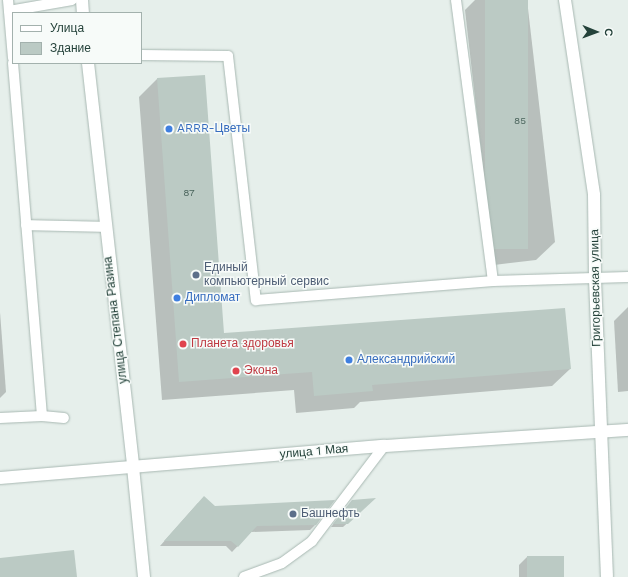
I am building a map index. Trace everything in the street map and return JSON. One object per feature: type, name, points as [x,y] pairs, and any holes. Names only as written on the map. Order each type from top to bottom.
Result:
[{"type":"main road","points":[[82,0],[83,12]]},
{"type":"main road","name":"Григорьевская улица","points":[[565,0],[594,195],[595,279],[607,577]]},
{"type":"main road","name":"улица Степана Разина","points":[[88,64],[144,577]]},
{"type":"main road","name":"улица 1 Мая","points":[[0,478],[384,446],[628,430]]},
{"type":"lane","points":[[8,0],[12,46]]},
{"type":"lane","points":[[9,11],[72,0]]},
{"type":"lane","points":[[456,0],[493,282]]},
{"type":"lane","points":[[142,55],[228,56],[256,300],[493,282],[628,277]]},
{"type":"lane","points":[[13,64],[42,416]]},
{"type":"lane","points":[[26,225],[106,227]]},
{"type":"lane","points":[[0,418],[42,416],[64,418]]},
{"type":"lane","points":[[244,577],[282,563],[312,541],[384,446]]},
{"type":"building","points":[[485,0],[528,0],[528,249],[485,249]]},
{"type":"building","points":[[205,75],[224,333],[565,308],[571,369],[372,385],[373,391],[314,396],[312,372],[179,382],[157,78]]},
{"type":"building","points":[[204,496],[215,506],[335,500],[316,525],[257,526],[238,547],[231,541],[164,541]]},
{"type":"building","points":[[376,498],[348,524],[333,524],[352,500]]},
{"type":"building","points":[[74,550],[77,577],[0,577],[0,558]]},
{"type":"building","points":[[527,556],[564,556],[564,577],[527,577]]},
{"type":"place","name":"ARRR-Цветы","points":[[169,129]]},
{"type":"place","name":"Единый компьютерный сервис","points":[[196,275]]},
{"type":"place","name":"Дипломат","points":[[177,298]]},
{"type":"place","name":"Планета здоровья","points":[[183,344]]},
{"type":"place","name":"Александрийский","points":[[349,360]]},
{"type":"place","name":"Экона","points":[[236,371]]},
{"type":"place","name":"Башнефть","points":[[293,514]]}]
